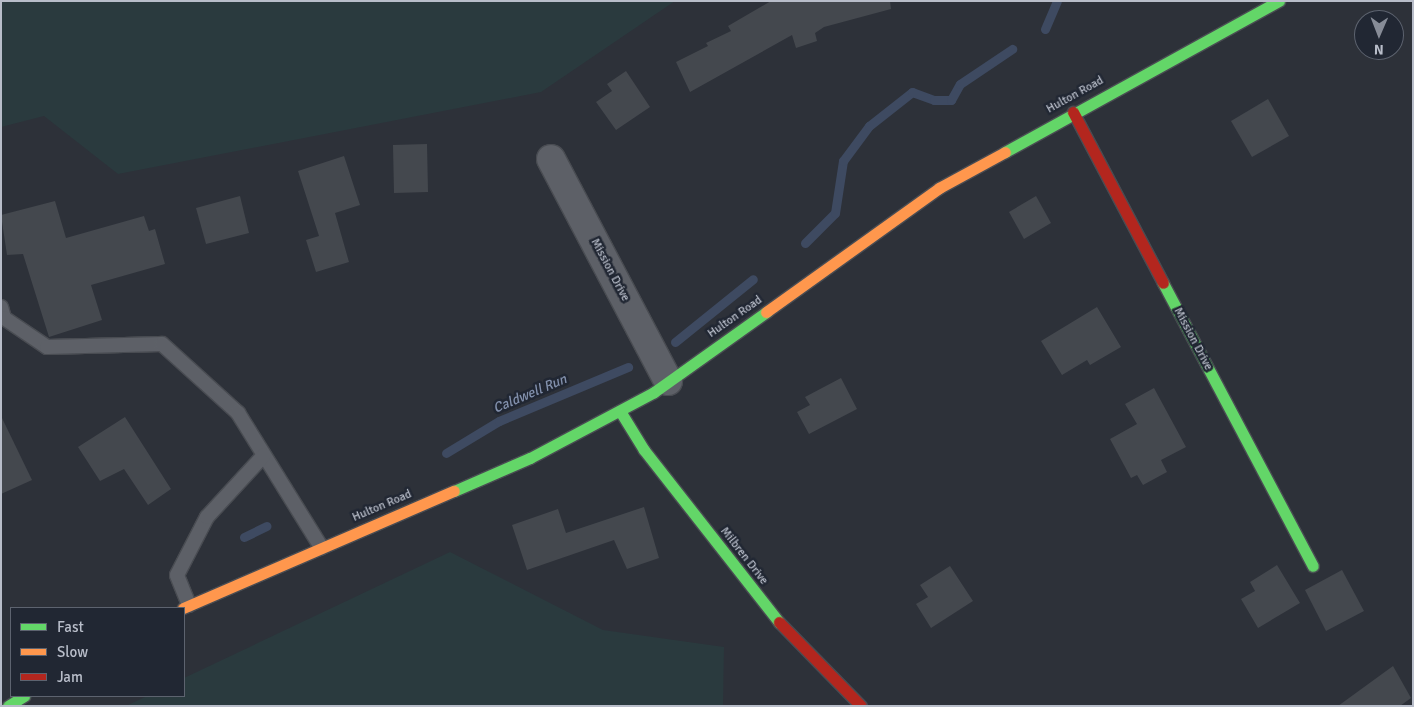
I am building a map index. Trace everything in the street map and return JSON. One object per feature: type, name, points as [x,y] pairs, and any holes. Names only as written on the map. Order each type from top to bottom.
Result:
[{"type":"main road","name":"Hulton Road","points":[[186,607],[530,458],[620,411],[668,381],[940,188],[1073,112],[1279,1]]},
{"type":"main road","name":"Mission Drive","points":[[1073,112],[1313,566]]},
{"type":"main road","name":"Milbren Drive","points":[[620,411],[644,450],[764,605],[806,653],[861,706]]},
{"type":"main road","points":[[8,706],[22,697]]},
{"type":"street","name":"Mission Drive","points":[[551,160],[668,381]]},
{"type":"lane","points":[[1,307],[4,318],[46,348],[162,344],[238,413],[321,547]]},
{"type":"lane","points":[[186,607],[177,575],[207,517],[264,455]]},
{"type":"shaded area","points":[[1,1],[675,1],[541,92],[118,174],[44,116],[1,127]]},
{"type":"shaded area","points":[[450,552],[603,630],[724,647],[723,706],[126,706],[145,697],[185,697],[185,678]]},
{"type":"building","points":[[771,1],[890,1],[891,9],[824,27],[815,33],[817,41],[796,48],[792,35],[690,92],[676,62],[708,46],[706,43],[731,31],[728,26]]},
{"type":"building","points":[[626,71],[650,107],[616,130],[596,102],[612,91],[607,84]]},
{"type":"building","points":[[1268,99],[1289,136],[1252,157],[1231,121]]},
{"type":"building","points":[[427,144],[428,192],[394,193],[393,145]]},
{"type":"building","points":[[344,156],[360,205],[335,213],[349,262],[316,272],[306,240],[319,236],[298,171]]},
{"type":"building","points":[[240,196],[249,233],[206,244],[196,208]]},
{"type":"building","points":[[1036,196],[1051,223],[1024,239],[1009,212]]},
{"type":"building","points":[[55,201],[66,238],[144,216],[149,231],[155,229],[165,264],[91,285],[102,320],[49,337],[23,254],[7,255],[1,215]]},
{"type":"building","points":[[1097,307],[1121,347],[1090,365],[1087,360],[1062,375],[1041,341]]},
{"type":"building","points":[[841,378],[857,409],[809,434],[797,412],[810,405],[805,397]]},
{"type":"building","points":[[1154,388],[1186,447],[1161,460],[1167,472],[1143,485],[1137,475],[1131,478],[1110,439],[1137,424],[1125,404]]},
{"type":"building","points":[[1,416],[32,480],[1,494]]},
{"type":"building","points":[[125,417],[171,489],[148,505],[124,469],[100,481],[78,447]]},
{"type":"building","points":[[644,507],[659,558],[627,569],[614,540],[527,570],[512,525],[558,509],[566,533]]},
{"type":"building","points":[[1277,565],[1300,603],[1258,628],[1241,599],[1255,591],[1250,582]]},
{"type":"building","points":[[950,566],[973,601],[931,628],[916,604],[928,597],[920,585]]},
{"type":"building","points":[[1342,570],[1364,611],[1326,631],[1305,590]]},
{"type":"building","points":[[1393,666],[1411,698],[1400,706],[1338,706]]},
{"type":"waterway","name":"Caldwell Run","points":[[1045,29],[1057,1]]},
{"type":"waterway","name":"Caldwell Run","points":[[805,243],[835,213],[843,161],[869,126],[912,92],[934,100],[951,100],[960,84],[1012,49]]},
{"type":"waterway","name":"Caldwell Run","points":[[675,342],[753,279]]},
{"type":"waterway","name":"Caldwell Run","points":[[446,453],[499,421],[628,367]]},
{"type":"waterway","name":"Caldwell Run","points":[[244,537],[267,526]]},
{"type":"traffic: fast","points":[[1005,152],[1279,1]]},
{"type":"traffic: fast","points":[[1163,283],[1313,566]]},
{"type":"traffic: fast","points":[[454,491],[530,458],[654,392],[766,312]]},
{"type":"traffic: fast","points":[[620,411],[644,450],[779,622]]},
{"type":"traffic: fast","points":[[8,706],[22,697]]},
{"type":"traffic: slow","points":[[766,312],[939,188],[1005,152]]},
{"type":"traffic: slow","points":[[185,607],[454,491]]},
{"type":"traffic: jam","points":[[1073,112],[1163,283]]},
{"type":"traffic: jam","points":[[779,622],[861,706]]}]
